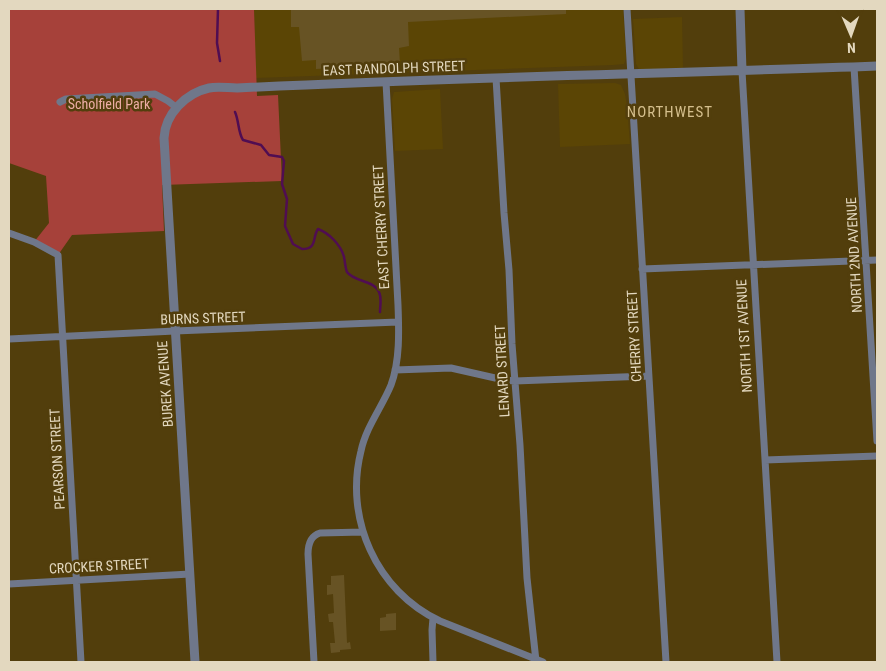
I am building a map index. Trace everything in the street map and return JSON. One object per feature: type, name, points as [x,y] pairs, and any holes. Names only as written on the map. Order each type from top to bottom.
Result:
[{"type":"street","name":"CHERRY STREET","points":[[627,9],[666,662]]},
{"type":"street","name":"NORTH 1ST AVENUE","points":[[740,9],[742,71],[777,662]]},
{"type":"street","name":"EAST RANDOLPH STREET","points":[[177,108],[188,97],[201,90],[210,88],[877,66]]},
{"type":"street","name":"NORTH 2ND AVENUE","points":[[854,67],[877,441]]},
{"type":"street","name":"LENARD STREET","points":[[496,78],[527,578],[538,661]]},
{"type":"street","name":"EAST CHERRY STREET","points":[[386,82],[398,322],[397,348],[395,370],[390,386],[365,436],[358,463],[356,485],[362,532],[374,559],[387,578],[410,602],[433,618],[538,661]]},
{"type":"street","points":[[60,102],[66,99],[155,94],[177,108]]},
{"type":"street","name":"BUREK AVENUE","points":[[177,108],[166,126],[164,138],[195,662]]},
{"type":"street","name":"PEARSON STREET","points":[[9,233],[34,242],[58,255],[81,662]]},
{"type":"street","points":[[642,269],[877,260]]},
{"type":"street","name":"BURNS STREET","points":[[9,339],[398,322]]},
{"type":"street","points":[[395,370],[452,368],[515,381],[648,376]]},
{"type":"street","points":[[765,460],[877,456]]},
{"type":"street","points":[[314,662],[309,543],[314,536],[320,533],[362,532]]},
{"type":"street","name":"CROCKER STREET","points":[[9,584],[190,574]]},
{"type":"street","points":[[433,618],[433,662]]},
{"type":"shaded area","points":[[254,9],[623,9],[626,58],[624,64],[613,65],[256,78]]},
{"type":"shaded area","points":[[682,17],[683,68],[639,69],[636,64],[633,19]]},
{"type":"shaded area","points":[[615,83],[621,85],[625,94],[630,144],[560,147],[558,84]]},
{"type":"shaded area","points":[[440,89],[443,149],[395,151],[392,99],[394,92]]},
{"type":"green space","name":"Scholfield Park","points":[[9,9],[254,9],[257,96],[278,95],[282,181],[162,185],[164,231],[72,235],[58,255],[34,242],[49,223],[46,176],[9,163]]},
{"type":"building","points":[[291,9],[566,9],[566,14],[408,22],[409,46],[399,48],[400,64],[316,69],[316,60],[302,61],[299,27],[291,27]]},
{"type":"building","points":[[344,575],[347,643],[350,642],[351,649],[331,653],[330,643],[335,643],[333,622],[329,622],[328,614],[334,613],[333,594],[327,595],[327,585],[331,585],[331,576]]},
{"type":"building","points":[[396,613],[396,630],[380,631],[380,618],[386,617],[386,614]]},
{"type":"waterway","points":[[218,9],[217,43],[220,61]]},
{"type":"waterway","points":[[235,112],[243,140],[261,145],[269,155],[282,157],[284,161],[282,184],[287,199],[285,226],[293,244],[302,249],[310,247],[313,245],[318,229],[330,236],[344,257],[347,272],[354,278],[373,285],[379,292],[380,312]]},
{"type":"district","name":"NORTHWEST","points":[[670,112]]}]
